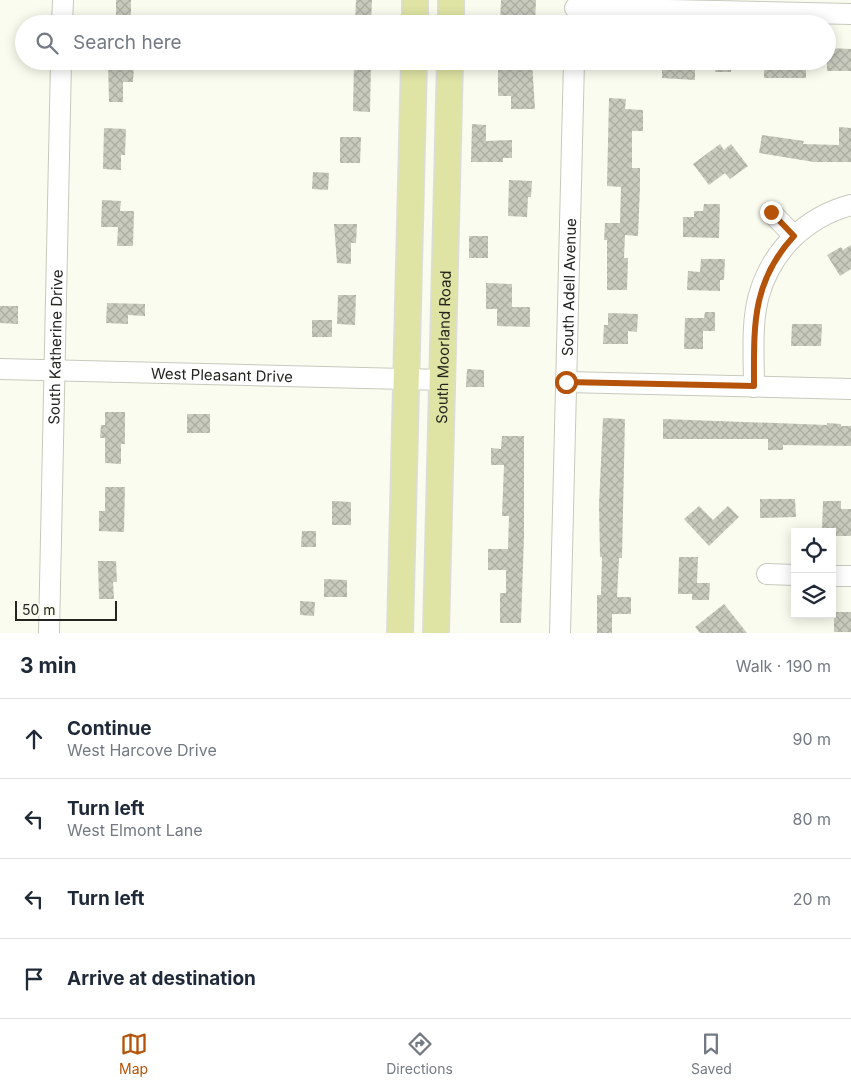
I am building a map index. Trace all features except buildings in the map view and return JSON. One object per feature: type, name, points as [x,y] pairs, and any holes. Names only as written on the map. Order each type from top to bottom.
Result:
[{"type":"main road","points":[[415,0],[415,15]]},
{"type":"main road","points":[[451,0],[451,15]]},
{"type":"main road","points":[[400,633],[414,70]]},
{"type":"main road","name":"South Moorland Road","points":[[436,633],[444,380],[450,70]]},
{"type":"street","points":[[62,15],[63,0]]},
{"type":"street","points":[[575,11],[851,14]]},
{"type":"street","name":"South Katherine Drive","points":[[49,633],[61,70]]},
{"type":"street","name":"South Adell Avenue","points":[[560,633],[574,70]]},
{"type":"street","points":[[754,386],[754,330],[759,294],[772,263],[794,236],[814,220],[851,205]]},
{"type":"street","points":[[771,212],[794,236]]},
{"type":"street","name":"West Pleasant Drive","points":[[0,369],[444,380]]},
{"type":"street","points":[[566,382],[851,389]]},
{"type":"street","points":[[767,574],[791,575]]},
{"type":"street","points":[[836,576],[851,576]]},
{"type":"route","points":[[566,382],[754,386],[754,330],[759,294],[772,263],[782,248],[794,236],[771,212]]}]
